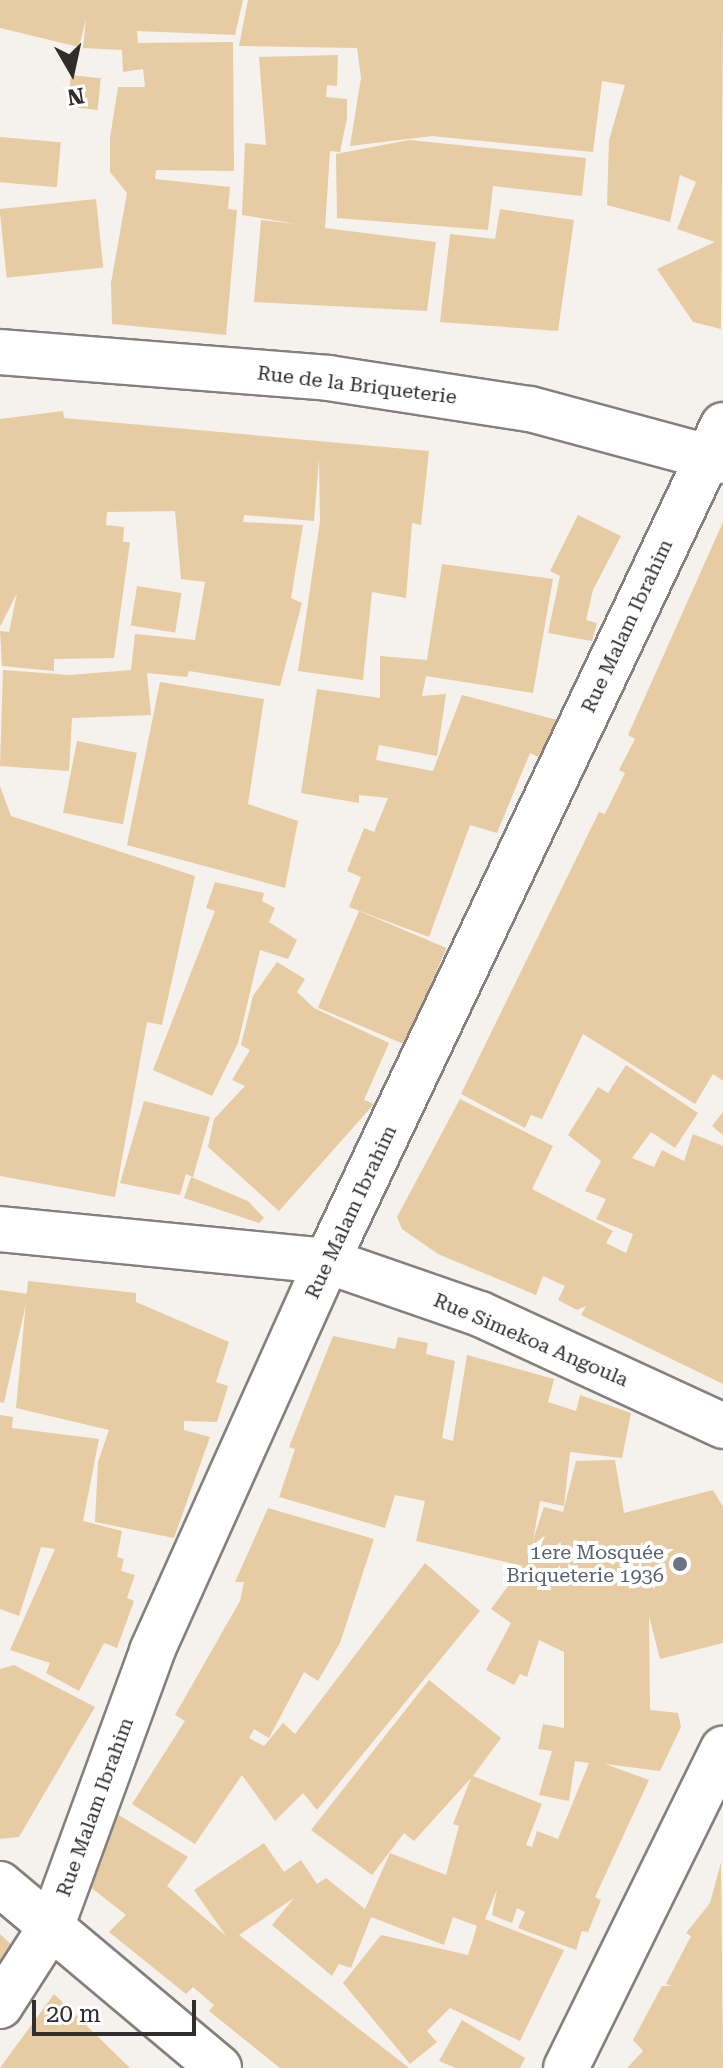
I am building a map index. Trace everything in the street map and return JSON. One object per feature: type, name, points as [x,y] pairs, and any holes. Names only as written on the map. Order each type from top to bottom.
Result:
[{"type":"street","name":"Rue de la Briqueterie","points":[[0,352],[329,378],[530,409],[718,446]]},
{"type":"street","name":"Rue Malam Ibrahim","points":[[0,2006],[52,1925],[152,1651],[327,1261],[718,446]]},
{"type":"street","name":"Rue Simekoa Angoula","points":[[0,1229],[327,1261],[480,1314],[723,1426]]},
{"type":"street","points":[[566,2068],[723,1749]]},
{"type":"street","points":[[0,1884],[219,2068]]},
{"type":"building","points":[[0,0],[243,0],[235,35],[137,31],[138,43],[233,42],[234,171],[156,170],[155,179],[230,187],[228,209],[237,210],[226,335],[112,324],[111,283],[127,193],[110,172],[110,138],[118,87],[145,87],[143,69],[123,72],[122,50],[83,48],[86,19],[79,47],[0,28]]},
{"type":"building","points":[[248,0],[723,0],[721,329],[693,322],[657,269],[715,242],[677,229],[696,182],[680,175],[670,222],[607,205],[609,140],[625,85],[602,81],[593,152],[432,136],[350,146],[361,78],[357,48],[239,46]]},
{"type":"building","points":[[338,55],[337,86],[327,85],[326,97],[347,99],[347,118],[340,152],[330,151],[325,228],[436,242],[427,311],[254,302],[261,220],[297,224],[242,215],[245,143],[266,145],[259,57]]},
{"type":"building","points":[[71,75],[101,78],[97,110],[68,107]]},
{"type":"building","points":[[0,137],[61,142],[57,187],[0,182]]},
{"type":"building","points":[[409,140],[586,158],[582,196],[493,186],[488,230],[337,218],[336,154]]},
{"type":"building","points":[[96,199],[103,268],[7,278],[0,209]]},
{"type":"building","points":[[500,209],[574,220],[558,331],[440,322],[450,234],[495,239]]},
{"type":"building","points":[[63,411],[64,418],[429,451],[421,525],[412,523],[406,598],[372,592],[363,680],[298,671],[320,521],[319,459],[314,521],[244,515],[243,522],[303,525],[291,598],[302,603],[280,686],[189,671],[187,677],[147,673],[151,715],[72,718],[69,771],[0,766],[3,670],[70,675],[131,670],[135,634],[195,640],[205,582],[181,579],[175,511],[107,512],[106,525],[124,527],[123,542],[130,542],[114,658],[54,659],[54,671],[2,666],[0,631],[9,632],[17,593],[0,627],[0,419]]},
{"type":"building","points":[[578,515],[621,536],[593,590],[586,620],[597,623],[592,641],[548,633],[560,576],[550,571]]},
{"type":"building","points":[[723,522],[723,1081],[713,1074],[695,1104],[583,1034],[542,1119],[531,1115],[525,1128],[461,1094],[599,812],[605,814],[625,773],[619,770],[635,739],[628,735]]},
{"type":"building","points":[[442,564],[553,579],[533,693],[426,676],[422,696],[446,694],[437,756],[379,745],[376,760],[433,771],[462,695],[561,721],[543,759],[530,753],[497,833],[470,825],[429,937],[349,907],[361,877],[347,871],[364,828],[374,832],[388,798],[359,795],[359,803],[301,793],[317,689],[380,698],[380,656],[427,660]]},
{"type":"building","points":[[137,586],[181,593],[175,633],[131,626]]},
{"type":"building","points":[[160,682],[264,699],[248,804],[298,821],[285,888],[127,845]]},
{"type":"building","points":[[77,741],[137,753],[123,824],[63,813]]},
{"type":"building","points":[[0,786],[11,816],[195,876],[162,1025],[147,1022],[115,1197],[0,1176]]},
{"type":"building","points":[[215,882],[264,893],[262,901],[275,908],[269,922],[297,940],[288,959],[260,950],[238,1043],[212,1096],[153,1070],[215,911],[206,908]]},
{"type":"building","points":[[359,911],[446,948],[405,1045],[318,1008]]},
{"type":"building","points":[[277,962],[305,979],[297,992],[314,1008],[389,1043],[364,1100],[374,1104],[279,1211],[208,1147],[214,1119],[245,1086],[232,1080],[250,1050],[241,1045],[253,996]]},
{"type":"building","points":[[626,1065],[698,1113],[675,1148],[651,1132],[632,1158],[654,1167],[662,1150],[684,1161],[693,1134],[723,1146],[723,1384],[581,1315],[586,1306],[577,1310],[558,1300],[565,1286],[543,1276],[536,1295],[438,1254],[402,1229],[397,1217],[460,1099],[553,1146],[532,1189],[613,1231],[606,1243],[626,1253],[633,1234],[596,1219],[606,1199],[585,1191],[601,1161],[568,1135],[598,1087],[608,1093]]},
{"type":"building","points":[[144,1101],[210,1117],[193,1177],[186,1174],[180,1195],[120,1183]]},
{"type":"building","points":[[723,1112],[723,1135],[712,1126]]},
{"type":"building","points":[[191,1177],[248,1201],[264,1218],[259,1223],[184,1198]]},
{"type":"building","points":[[28,1281],[136,1293],[136,1302],[229,1342],[216,1382],[228,1386],[217,1422],[184,1421],[184,1430],[210,1437],[174,1538],[95,1522],[98,1462],[109,1430],[16,1408]]},
{"type":"building","points":[[0,1290],[28,1294],[4,1403],[0,1402]]},
{"type":"building","points":[[333,1336],[395,1349],[398,1337],[428,1343],[426,1354],[455,1361],[442,1438],[453,1441],[467,1355],[554,1379],[548,1402],[576,1411],[580,1395],[631,1413],[622,1458],[570,1452],[564,1506],[540,1501],[533,1540],[544,1507],[563,1512],[576,1461],[615,1460],[624,1513],[713,1490],[723,1507],[723,1643],[660,1659],[649,1616],[650,1710],[678,1713],[681,1727],[660,1771],[605,1764],[649,1780],[595,1897],[601,1900],[588,1932],[582,1931],[576,1950],[518,1928],[525,1912],[517,1908],[512,1923],[492,1915],[497,1889],[485,1919],[564,1950],[520,2041],[450,2008],[427,2031],[437,2042],[410,2064],[343,1983],[381,1935],[468,1955],[477,1926],[453,1917],[444,1945],[371,1917],[351,1968],[339,1964],[332,1976],[272,1925],[294,1898],[239,1935],[409,2068],[280,2068],[209,2011],[214,2005],[193,1987],[186,1994],[109,1932],[126,1915],[80,1879],[117,1814],[188,1857],[167,1886],[226,1936],[194,1890],[264,1843],[284,1872],[301,1860],[317,1884],[326,1878],[365,1909],[390,1853],[446,1875],[459,1826],[453,1824],[471,1778],[414,1841],[404,1833],[372,1875],[311,1830],[429,1680],[501,1738],[473,1776],[542,1804],[526,1845],[532,1847],[537,1831],[558,1839],[589,1763],[575,1761],[569,1801],[539,1795],[552,1751],[538,1749],[543,1724],[564,1728],[564,1652],[539,1640],[527,1677],[520,1674],[514,1685],[486,1670],[511,1623],[491,1609],[523,1566],[416,1541],[425,1501],[395,1495],[385,1528],[279,1497],[295,1449],[289,1447]]},
{"type":"building","points":[[0,1415],[13,1417],[12,1428],[99,1439],[83,1521],[122,1531],[117,1557],[124,1559],[121,1571],[135,1575],[127,1598],[134,1601],[117,1648],[104,1643],[79,1691],[46,1673],[50,1663],[10,1650],[55,1549],[41,1547],[19,1616],[0,1609]]},
{"type":"building","points":[[268,1508],[374,1539],[340,1643],[318,1681],[304,1672],[269,1738],[254,1729],[249,1738],[264,1746],[283,1723],[295,1734],[425,1563],[480,1611],[317,1810],[303,1793],[275,1821],[242,1775],[195,1844],[132,1804],[185,1721],[175,1715],[240,1601],[244,1582],[235,1582]]},
{"type":"building","points":[[14,1665],[95,1707],[19,1837],[0,1839],[0,1669]]},
{"type":"building","points":[[721,1862],[723,2068],[627,2068],[643,2051],[633,2040],[662,1986],[672,1986],[666,1984],[691,1936],[686,1933],[710,1903]]},
{"type":"building","points":[[0,1934],[17,1950],[0,1977]]},
{"type":"building","points":[[54,1994],[130,2068],[0,2068]]},
{"type":"building","points":[[462,2020],[525,2058],[520,2068],[456,2068],[439,2061]]},
{"type":"place","name":"1ere Mosquée Briqueterie 1936","points":[[680,1564]]}]
